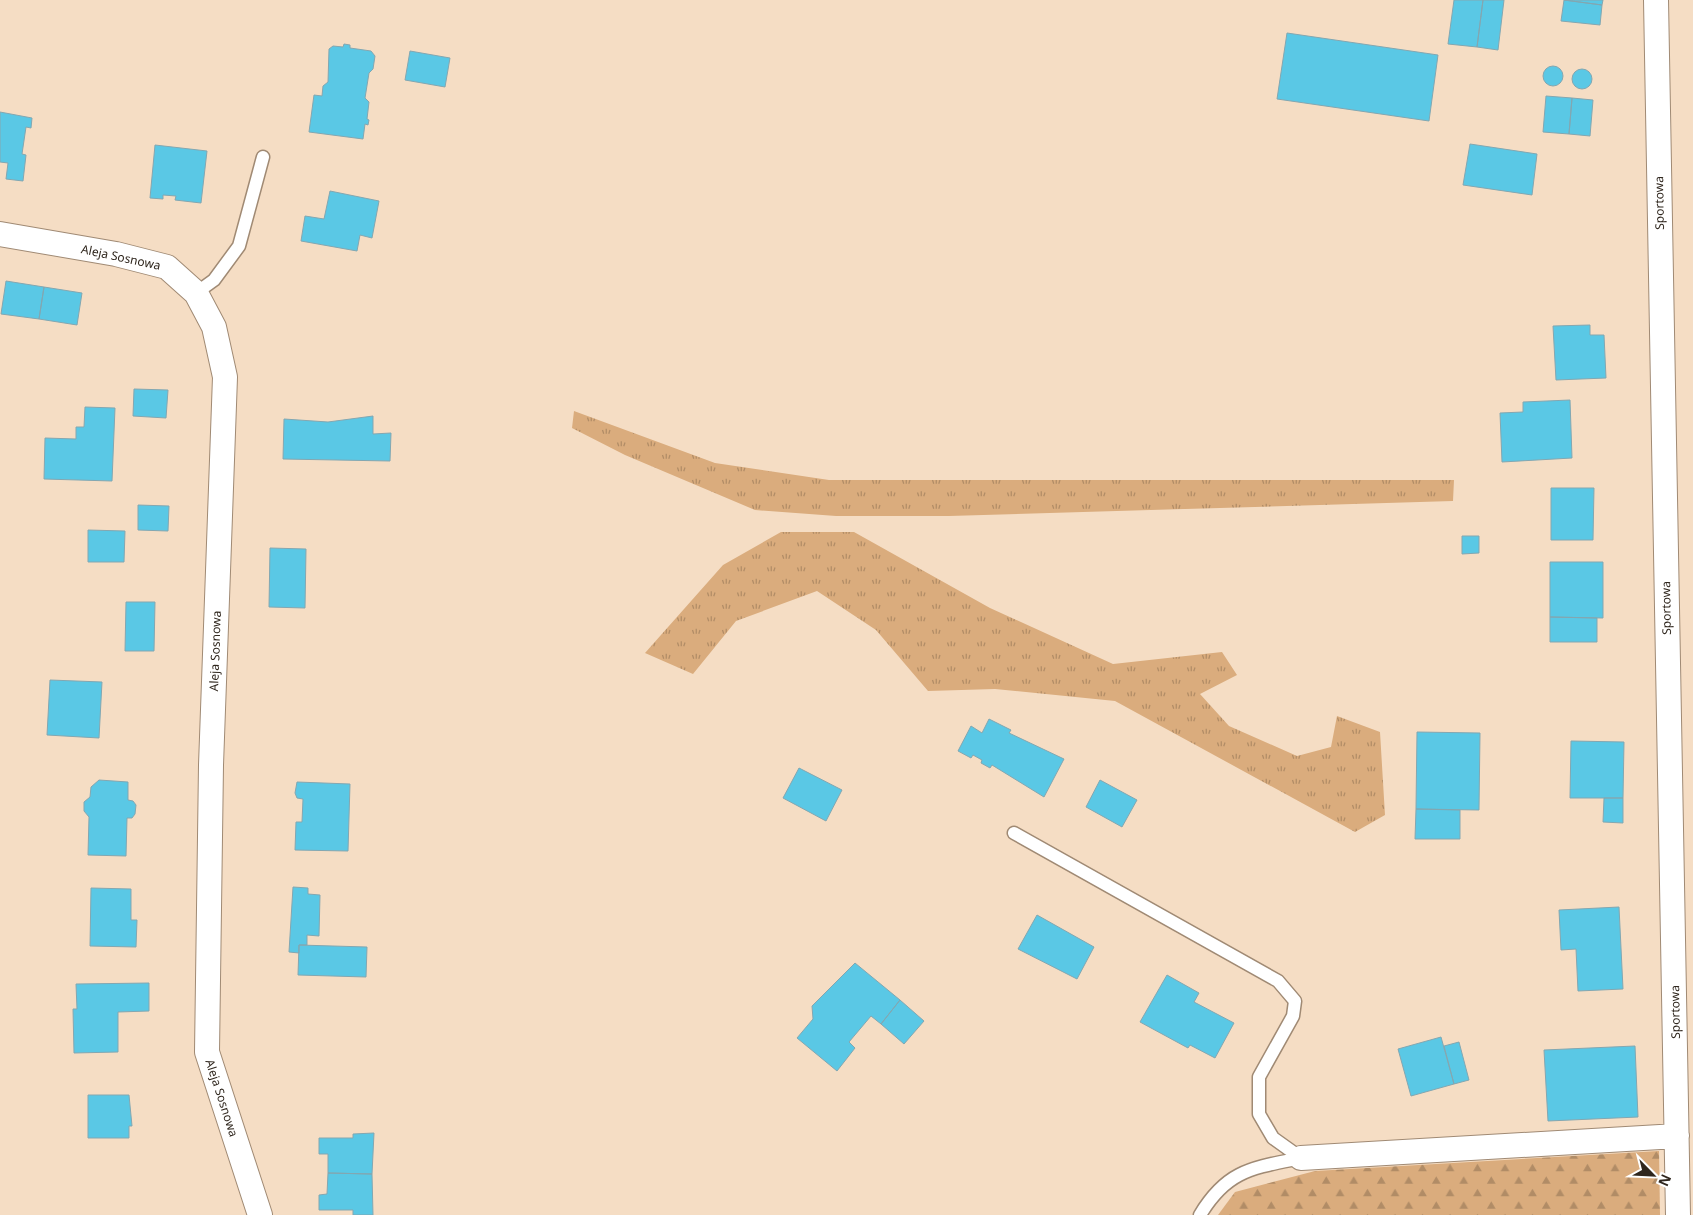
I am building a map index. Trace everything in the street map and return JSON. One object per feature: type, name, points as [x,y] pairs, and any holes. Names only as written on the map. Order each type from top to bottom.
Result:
[{"type":"street","name":"Sportowa","points":[[1656,0],[1677,1136],[1685,1164],[1678,1215]]},
{"type":"street","name":"Aleja Sosnowa","points":[[0,234],[116,254],[167,267],[196,293],[214,327],[226,377],[211,765],[207,1052],[260,1215]]},
{"type":"street","points":[[1301,1158],[1677,1136]]},
{"type":"lane","points":[[196,293],[214,280],[239,246],[263,157]]},
{"type":"lane","points":[[1014,833],[1278,981],[1295,1001],[1293,1016],[1260,1077],[1259,1114],[1273,1138],[1301,1158]]},
{"type":"lane","points":[[1200,1215],[1211,1196],[1249,1168],[1301,1158]]},
{"type":"green space","points":[[574,411],[715,463],[829,480],[1454,480],[1453,501],[949,516],[836,516],[755,510],[625,455],[572,428]]},
{"type":"green space","points":[[781,532],[854,532],[990,608],[1113,664],[1222,652],[1237,675],[1200,694],[1229,726],[1297,756],[1331,747],[1337,716],[1380,732],[1385,815],[1355,832],[1115,701],[995,689],[928,691],[876,630],[817,591],[736,621],[693,674],[645,653],[723,565]]},
{"type":"green space","points":[[1659,1151],[1660,1215],[1218,1215],[1235,1192],[1315,1171]]},
{"type":"building","points":[[1454,0],[1483,0],[1477,47],[1448,44]]},
{"type":"building","points":[[1483,0],[1504,0],[1498,50],[1477,47]]},
{"type":"building","points":[[1564,0],[1603,0],[1602,5]]},
{"type":"building","points":[[1564,0],[1602,5],[1600,25],[1561,21]]},
{"type":"building","points":[[1287,33],[1438,55],[1429,121],[1277,99]]},
{"type":"building","points":[[344,44],[350,45],[350,48],[371,51],[375,56],[373,69],[369,73],[365,98],[369,102],[367,119],[369,120],[368,125],[365,124],[363,139],[309,132],[314,95],[322,96],[323,86],[328,82],[329,49],[333,46],[343,47]]},
{"type":"building","points":[[410,51],[450,58],[445,87],[405,80]]},
{"type":"building","points":[[1553,66],[1560,69],[1563,76],[1560,83],[1553,86],[1546,83],[1543,76],[1546,69]]},
{"type":"building","points":[[1578,69],[1586,69],[1592,75],[1592,83],[1586,89],[1578,89],[1572,83],[1572,75]]},
{"type":"building","points":[[1546,96],[1572,98],[1569,134],[1543,132]]},
{"type":"building","points":[[1572,98],[1593,100],[1590,136],[1569,134]]},
{"type":"building","points":[[0,112],[32,118],[31,128],[26,127],[22,154],[26,155],[23,181],[6,179],[8,163],[0,162]]},
{"type":"building","points":[[1470,144],[1537,154],[1532,195],[1463,185]]},
{"type":"building","points":[[155,145],[207,151],[201,203],[175,200],[176,196],[163,195],[163,199],[150,198]]},
{"type":"building","points":[[330,191],[379,201],[372,238],[360,235],[357,251],[301,241],[305,216],[324,219]]},
{"type":"building","points":[[6,281],[44,287],[39,319],[1,314]]},
{"type":"building","points":[[44,287],[82,293],[77,325],[39,319]]},
{"type":"building","points":[[1590,325],[1590,335],[1604,335],[1606,378],[1556,380],[1553,326]]},
{"type":"building","points":[[134,389],[168,390],[166,418],[133,416]]},
{"type":"building","points":[[1570,400],[1572,458],[1502,462],[1500,413],[1523,412],[1523,402]]},
{"type":"building","points":[[85,407],[115,408],[112,481],[44,479],[45,438],[76,439],[76,427],[84,427]]},
{"type":"building","points":[[373,416],[373,434],[391,433],[390,461],[283,459],[284,419],[328,422]]},
{"type":"building","points":[[1551,488],[1594,488],[1593,540],[1551,540]]},
{"type":"building","points":[[138,505],[169,506],[168,531],[138,530]]},
{"type":"building","points":[[88,530],[125,531],[124,562],[88,562]]},
{"type":"building","points":[[1462,536],[1479,536],[1479,553],[1462,554]]},
{"type":"building","points":[[270,548],[306,549],[305,608],[269,607]]},
{"type":"building","points":[[1550,562],[1603,562],[1603,618],[1550,617]]},
{"type":"building","points":[[126,602],[155,602],[154,651],[125,651]]},
{"type":"building","points":[[1550,617],[1597,618],[1597,642],[1550,642]]},
{"type":"building","points":[[50,680],[102,682],[99,738],[47,735]]},
{"type":"building","points":[[989,719],[1011,730],[1009,733],[1064,759],[1044,797],[992,765],[990,768],[973,755],[971,758],[958,751],[971,726],[982,733]]},
{"type":"building","points":[[1417,732],[1480,733],[1479,810],[1416,809]]},
{"type":"building","points":[[1571,741],[1624,742],[1623,798],[1570,798]]},
{"type":"building","points":[[799,768],[842,790],[826,821],[783,798]]},
{"type":"building","points":[[99,780],[128,782],[128,800],[133,801],[136,805],[135,814],[132,818],[127,818],[126,856],[88,855],[89,817],[84,811],[84,802],[90,797],[91,787]]},
{"type":"building","points":[[1100,780],[1137,800],[1122,827],[1086,807]]},
{"type":"building","points":[[297,782],[350,784],[348,851],[295,850],[296,822],[302,822],[303,799],[297,798],[295,793]]},
{"type":"building","points":[[1604,798],[1623,798],[1623,823],[1603,822]]},
{"type":"building","points":[[1416,809],[1460,810],[1460,839],[1415,839]]},
{"type":"building","points":[[293,887],[308,888],[308,894],[320,895],[319,936],[307,935],[307,945],[299,945],[299,953],[289,952]]},
{"type":"building","points":[[91,888],[131,889],[131,920],[137,920],[136,947],[90,946]]},
{"type":"building","points":[[1619,907],[1623,989],[1578,991],[1576,949],[1561,950],[1559,910]]},
{"type":"building","points":[[1037,915],[1094,947],[1077,979],[1018,949]]},
{"type":"building","points":[[299,945],[367,947],[366,977],[298,975]]},
{"type":"building","points":[[855,963],[900,1000],[881,1024],[871,1016],[849,1042],[855,1048],[837,1071],[797,1038],[813,1019],[812,1006]]},
{"type":"building","points":[[1167,975],[1199,993],[1194,1002],[1234,1023],[1215,1058],[1190,1045],[1188,1048],[1140,1022]]},
{"type":"building","points":[[149,983],[149,1011],[118,1012],[118,1052],[74,1053],[73,1009],[77,1009],[76,984]]},
{"type":"building","points":[[900,1000],[924,1021],[904,1044],[881,1024]]},
{"type":"building","points":[[1441,1037],[1454,1084],[1411,1096],[1398,1049]]},
{"type":"building","points":[[1459,1042],[1469,1080],[1454,1084],[1444,1046]]},
{"type":"building","points":[[1635,1046],[1638,1117],[1548,1121],[1544,1050]]},
{"type":"building","points":[[88,1095],[129,1095],[132,1126],[129,1126],[129,1138],[88,1138]]},
{"type":"building","points":[[374,1133],[372,1174],[328,1173],[328,1154],[319,1154],[319,1138],[353,1138],[353,1134]]},
{"type":"building","points":[[328,1173],[372,1174],[373,1215],[353,1215],[353,1210],[319,1210],[319,1195],[327,1194]]}]
